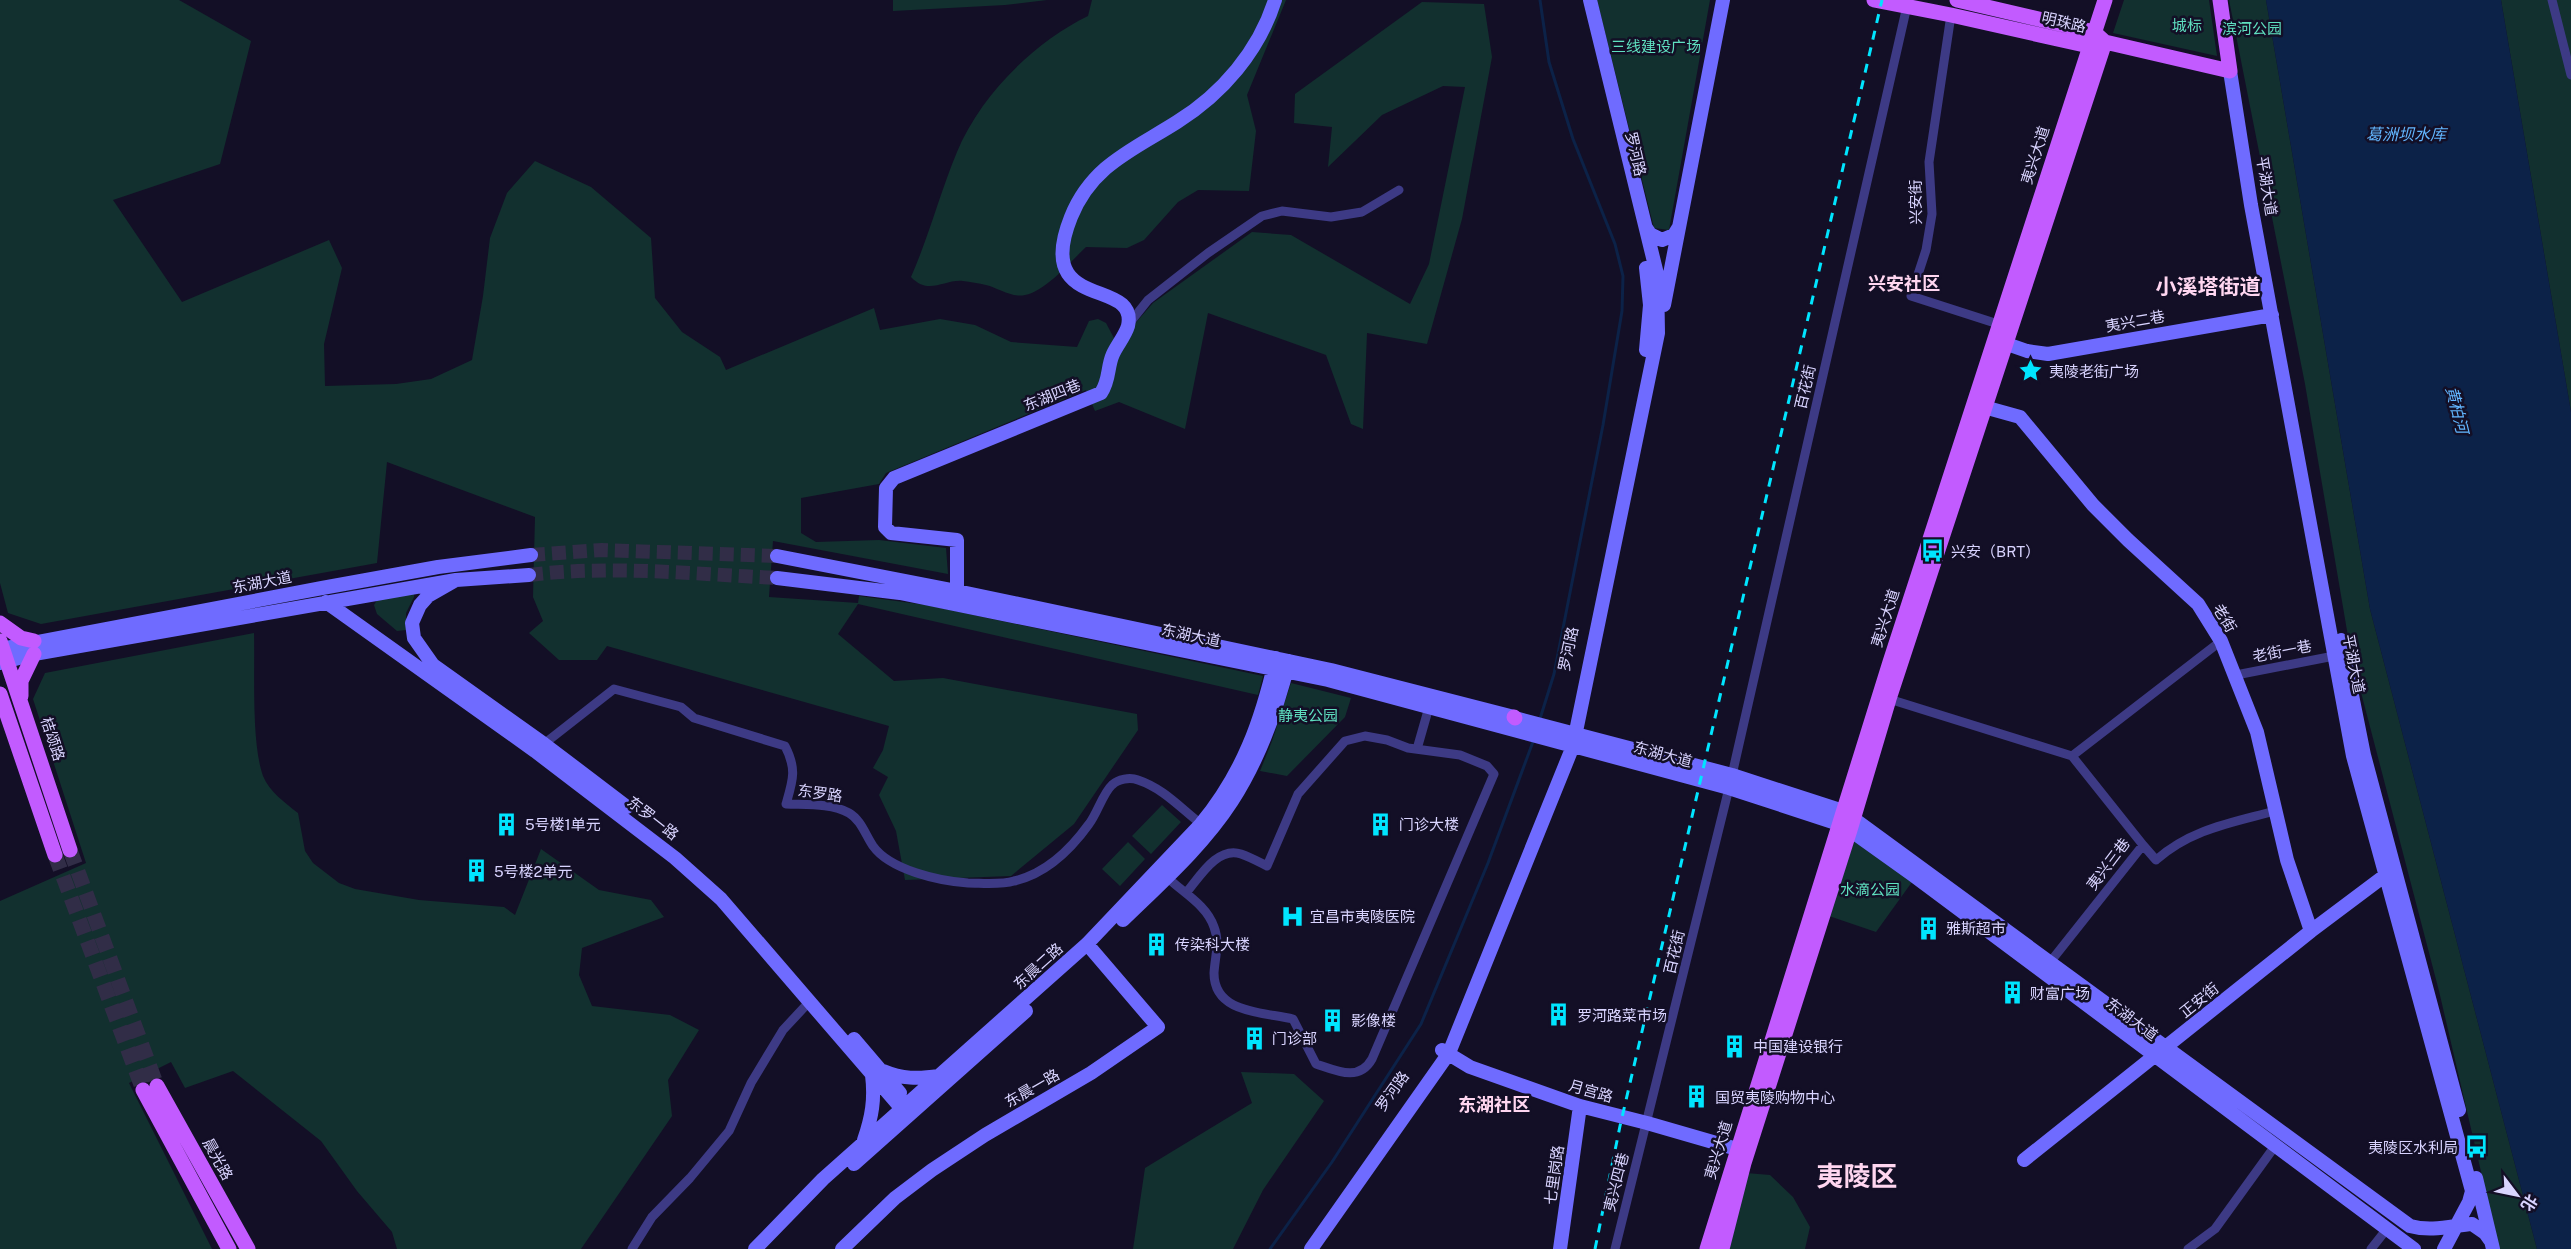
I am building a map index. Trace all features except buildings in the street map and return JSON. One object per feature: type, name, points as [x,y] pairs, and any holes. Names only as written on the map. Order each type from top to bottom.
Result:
[{"type":"main road","points":[[1128,325],[1128,313],[1122,306],[1109,296],[1075,283],[1064,270],[1062,261],[1064,245],[1071,216],[1087,186],[1102,170],[1127,151],[1178,121],[1229,78],[1256,43],[1275,0]]},
{"type":"main road","name":"罗河路","points":[[1570,739],[1646,347],[1650,305],[1648,275],[1582,0]]},
{"type":"main road","name":"罗河路","points":[[1590,0],[1657,274],[1658,333]]},
{"type":"main road","name":"罗河路","points":[[1311,1249],[1446,1052],[1570,739],[1658,333],[1723,0]]},
{"type":"main road","name":"明珠路","points":[[1874,0],[2096,40],[2229,70]]},
{"type":"main road","name":"明珠路","points":[[1957,0],[2096,40]]},
{"type":"main road","name":"夷兴大道","points":[[1707,1249],[1737,1149],[1889,699],[1984,407],[2096,40],[2105,0]]},
{"type":"main road","name":"平湖大道","points":[[2220,0],[2251,205],[2353,756],[2390,871],[2493,1246]]},
{"type":"main road","name":"夷兴大道","points":[[1722,1249],[1744,1163],[1998,324],[2096,40]]},
{"type":"main road","name":"平湖大道","points":[[2229,70],[2238,92],[2364,755],[2390,871],[2472,1191],[2469,1202],[2444,1249]]},
{"type":"main road","points":[[1646,228],[1650,234],[1662,240],[1674,235],[1679,227]]},
{"type":"main road","name":"夷兴二巷","points":[[2004,343],[2028,351],[2048,354],[2272,315]]},
{"type":"main road","name":"东湖四巷","points":[[957,591],[957,540],[891,533],[885,527],[886,488],[894,478],[1101,393],[1108,378],[1110,360],[1128,325]]},
{"type":"main road","name":"老街","points":[[1984,407],[2020,417],[2093,505],[2198,604],[2221,641],[2257,732],[2287,860],[2311,931]]},
{"type":"main road","name":"东湖大道","points":[[34,648],[426,569],[531,555]]},
{"type":"main road","name":"东湖大道","points":[[777,556],[957,591],[1281,665],[1429,707],[1513,721]]},
{"type":"main road","name":"东湖大道","points":[[2,653],[456,580],[529,575]]},
{"type":"main road","name":"东湖大道","points":[[777,578],[876,588],[1281,665],[1358,676],[1570,739],[1730,781],[1847,820],[2051,961],[2410,1226],[2422,1230],[2472,1224],[2485,1233],[2493,1246]]},
{"type":"main road","name":"东罗一路","points":[[456,580],[428,596],[420,605],[412,623],[414,638],[433,665],[540,747],[691,871],[721,899],[876,1072]]},
{"type":"main road","name":"东罗一路","points":[[326,602],[640,817],[728,893],[909,1110]]},
{"type":"main road","points":[[0,623],[34,648],[21,681],[21,702]]},
{"type":"main road","name":"桔颂路","points":[[2,653],[21,702],[70,849]]},
{"type":"main road","name":"东晨二路","points":[[767,1249],[828,1186],[909,1110],[1090,947],[1206,827],[1249,749],[1281,665]]},
{"type":"main road","points":[[0,694],[55,855]]},
{"type":"main road","name":"东湖大道","points":[[1847,820],[2154,1056],[2414,1249]]},
{"type":"main road","name":"正安街","points":[[2024,1160],[2311,931],[2390,871]]},
{"type":"main road","name":"东晨二路","points":[[755,1249],[823,1179],[863,1143],[909,1110],[939,1076],[1090,947]]},
{"type":"main road","name":"东晨一路","points":[[842,1249],[895,1198],[932,1170],[985,1135],[1091,1073],[1158,1027],[1090,947]]},
{"type":"main road","name":"罗河路","points":[[1302,1249],[1446,1052]]},
{"type":"main road","name":"月宫路","points":[[1446,1052],[1470,1067],[1580,1106],[1737,1149]]},
{"type":"main road","points":[[863,1143],[872,1117],[876,1072],[918,1079],[939,1076]]},
{"type":"main road","name":"晨光路","points":[[229,1249],[150,1088],[248,1249]]},
{"type":"main road","name":"七里岗路","points":[[1560,1249],[1580,1106]]},
{"type":"street","points":[[2552,0],[2571,75]]},
{"type":"street","name":"百花街","points":[[1647,1123],[1730,781],[1906,6]]},
{"type":"street","name":"兴安街","points":[[1951,15],[1929,162],[1932,214],[1926,250],[1911,296],[1998,324]]},
{"type":"street","points":[[1128,325],[1148,300],[1208,253],[1262,216],[1282,211],[1331,217],[1362,212],[1399,190]]},
{"type":"street","points":[[1889,699],[2072,756],[2221,641]]},
{"type":"street","name":"老街一巷","points":[[2236,675],[2334,656]]},
{"type":"street","name":"东罗路","points":[[540,747],[614,689],[681,707],[694,718],[785,746],[792,759],[794,775],[786,804],[834,808],[848,813],[858,820],[874,847],[885,859],[908,870],[967,883],[1013,882],[1043,869],[1067,850],[1090,824],[1112,785],[1124,778],[1137,779],[1169,796],[1206,827]]},
{"type":"street","points":[[1417,749],[1429,707]]},
{"type":"street","points":[[1163,873],[1209,915],[1215,928],[1218,946],[1215,983],[1223,999],[1238,1008],[1293,1019],[1316,1065],[1347,1074],[1362,1071],[1367,1067],[1376,1050],[1494,774],[1487,766],[1460,755],[1408,748],[1387,740],[1365,736],[1345,741],[1298,794],[1267,866],[1239,853],[1228,853],[1217,857],[1186,893]]},
{"type":"street","name":"夷兴三巷","points":[[2051,961],[2143,845],[2072,756]]},
{"type":"street","points":[[2143,845],[2156,860],[2194,833],[2275,811]]},
{"type":"street","points":[[632,1249],[652,1217],[690,1178],[729,1131],[751,1083],[783,1030],[810,1001]]},
{"type":"street","name":"夷兴四巷","points":[[1615,1249],[1647,1123]]},
{"type":"street","points":[[2188,1249],[2216,1229],[2275,1146]]},
{"type":"street","points":[[2371,1249],[2386,1230]]},
{"type":"green space","points":[[0,0],[179,0],[251,41],[220,164],[113,200],[182,302],[329,240],[342,268],[324,344],[325,386],[396,384],[431,379],[472,360],[490,238],[507,193],[535,161],[591,187],[651,238],[655,298],[682,332],[720,357],[726,370],[874,308],[880,330],[940,319],[975,325],[1011,342],[1077,347],[1089,321],[1098,319],[1106,323],[1115,340],[1132,327],[1153,303],[1252,232],[1291,235],[1410,304],[1429,264],[1465,87],[1443,86],[1382,115],[1328,167],[1332,127],[1294,123],[1295,94],[1422,2],[1484,4],[1492,57],[1462,219],[1427,344],[1367,333],[1363,429],[1351,424],[1326,355],[1208,313],[1185,429],[1119,402],[1095,411],[1086,390],[886,473],[879,484],[801,498],[801,533],[816,542],[879,540],[946,548],[948,574],[773,541],[769,597],[858,603],[859,596],[926,605],[1263,676],[1258,695],[858,604],[838,634],[894,681],[943,678],[1137,714],[1138,730],[1074,824],[1011,876],[905,880],[896,831],[879,795],[888,777],[873,768],[883,750],[889,726],[607,646],[597,660],[559,660],[529,633],[543,621],[533,597],[535,517],[387,462],[377,563],[41,624],[8,613],[0,583]]},
{"type":"green space","points":[[893,0],[1047,0],[1005,5],[893,11]]},
{"type":"green space","points":[[1092,0],[1286,0],[1247,95],[1256,131],[1249,191],[1198,190],[1178,202],[1144,240],[1127,248],[1086,247],[1050,282],[1025,295],[1015,295],[986,285],[963,281],[930,286],[918,283],[911,277],[945,183],[967,131],[994,91],[1011,73],[1048,40],[1088,16]]},
{"type":"green space","name":"三线建设广场","points":[[1597,0],[1710,0],[1669,230],[1654,228]]},
{"type":"green space","name":"城标","points":[[2124,0],[2209,0],[2217,56],[2113,33]]},
{"type":"green space","name":"滨河公园","points":[[2229,0],[2266,0],[2370,609],[2537,1249],[2499,1249],[2439,991],[2351,654],[2305,384]]},
{"type":"green space","points":[[2501,0],[2571,0],[2571,412]]},
{"type":"green space","points":[[414,592],[406,613],[406,630],[397,631],[377,614],[374,605],[377,600]]},
{"type":"green space","points":[[254,633],[255,726],[263,776],[273,792],[298,813],[305,851],[313,863],[339,883],[355,889],[419,900],[504,907],[515,915],[541,849],[599,890],[651,900],[664,917],[582,948],[579,975],[592,1006],[670,1015],[699,1030],[668,1080],[672,1116],[581,1249],[397,1249],[392,1232],[357,1191],[321,1141],[233,1071],[185,1088],[171,1062],[129,1083],[212,1249],[0,1249],[0,901],[86,863],[33,699],[45,673]]},
{"type":"green space","name":"静夷公园","points":[[1291,683],[1351,698],[1345,717],[1287,776],[1260,771],[1272,741]]},
{"type":"green space","points":[[1162,805],[1181,822],[1151,854],[1132,836]]},
{"type":"green space","name":"水滴公园","points":[[1855,839],[1912,882],[1876,932],[1829,916]]},
{"type":"green space","points":[[1128,842],[1145,859],[1120,886],[1102,869]]},
{"type":"green space","points":[[1241,1072],[1294,1074],[1324,1101],[1263,1190],[1233,1249],[1133,1249],[1145,1168],[1252,1103]]},
{"type":"green space","points":[[1746,1173],[1770,1175],[1793,1197],[1810,1227],[1805,1249],[1727,1249]]},
{"type":"water","name":"葛洲坝水库","points":[[2266,0],[2501,0],[2571,412],[2571,1249],[2537,1249],[2370,609]]},
{"type":"waterway","points":[[1539,722],[1554,674],[1603,425],[1622,311],[1623,276],[1615,244],[1573,139],[1549,62],[1540,0]]},
{"type":"waterway","points":[[1270,1249],[1332,1162],[1421,1024],[1488,863],[1534,739]]},
{"type":"tunnel","points":[[531,555],[602,550],[777,556]]},
{"type":"tunnel","points":[[529,575],[622,570],[777,578]]},
{"type":"tunnel","points":[[70,850],[157,1086]]},
{"type":"tunnel","points":[[55,855],[143,1090]]},
{"type":"railway","points":[[1595,1249],[1620,1126],[1882,0]]},
{"type":"place","name":"夷陵老街广场","points":[[2031,371]]},
{"type":"place","name":"兴安（BRT）","points":[[1933,551]]},
{"type":"place","name":"5号楼1单元","points":[[507,824]]},
{"type":"place","name":"门诊大楼","points":[[1381,824]]},
{"type":"place","name":"5号楼2单元","points":[[476,871]]},
{"type":"place","name":"宜昌市夷陵医院","points":[[1292,916]]},
{"type":"place","name":"雅斯超市","points":[[1928,928]]},
{"type":"place","name":"传染科大楼","points":[[1157,944]]},
{"type":"place","name":"财富广场","points":[[2012,993]]},
{"type":"place","name":"罗河路菜市场","points":[[1559,1015]]},
{"type":"place","name":"影像楼","points":[[1333,1020]]},
{"type":"place","name":"门诊部","points":[[1254,1038]]},
{"type":"place","name":"中国建设银行","points":[[1735,1046]]},
{"type":"place","name":"国贸夷陵购物中心","points":[[1697,1097]]},
{"type":"place","name":"夷陵区水利局","points":[[2476,1147]]},
{"type":"district","name":"兴安社区","points":[[1904,283]]},
{"type":"district","name":"小溪塔街道","points":[[2208,286]]},
{"type":"district","name":"东湖社区","points":[[1494,1104]]},
{"type":"district","name":"夷陵区","points":[[1857,1176]]},
{"type":"water label","name":"黄柏河","points":[[2457,410]]}]
